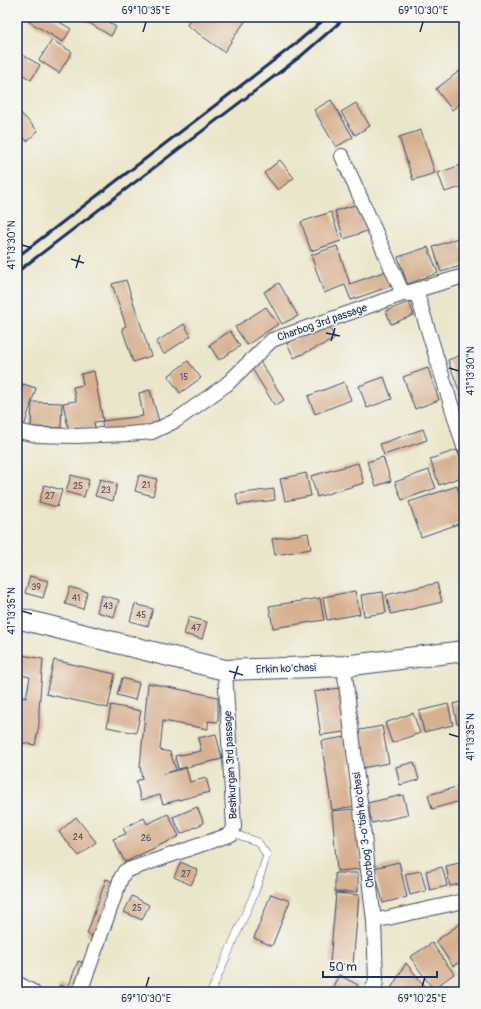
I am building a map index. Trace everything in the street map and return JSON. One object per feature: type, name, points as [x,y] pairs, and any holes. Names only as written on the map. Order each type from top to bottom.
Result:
[{"type":"main road","name":"Erkin ko'chasi","points":[[17,618],[225,670],[344,666],[464,651]]},
{"type":"street","points":[[342,156],[403,294],[417,294],[464,447]]},
{"type":"street","name":"Chаrbog 3rd passage","points":[[17,431],[37,435],[75,436],[152,432],[175,421],[227,384],[272,340],[403,294],[464,276]]},
{"type":"street","name":"Chorbog' 3-o'tish ko'chasi","points":[[344,666],[374,921],[376,982],[371,992]]},
{"type":"street","name":"Beshkurgan 3rd passage","points":[[80,992],[121,878],[125,871],[232,833],[234,827],[225,670]]},
{"type":"street","points":[[374,921],[464,901]]},
{"type":"street","points":[[17,983],[33,992]]},
{"type":"lane","points":[[210,992],[256,892],[266,855],[258,842],[232,833]]},
{"type":"building","points":[[30,17],[51,17],[71,29],[63,42],[28,21]]},
{"type":"building","points":[[79,17],[100,17],[116,27],[111,36]]},
{"type":"building","points":[[192,17],[248,17],[224,52],[187,25]]},
{"type":"building","points":[[52,40],[72,52],[59,73],[39,60]]},
{"type":"building","points":[[17,52],[40,65],[31,80],[17,71]]},
{"type":"building","points":[[462,69],[464,71],[464,101],[452,110],[436,89]]},
{"type":"building","points":[[331,100],[353,137],[336,147],[314,110]]},
{"type":"building","points":[[356,103],[370,126],[355,135],[341,112]]},
{"type":"building","points":[[17,109],[38,131],[27,141],[17,131]]},
{"type":"building","points":[[421,130],[435,173],[413,180],[399,137]]},
{"type":"building","points":[[280,160],[294,178],[278,190],[264,173]]},
{"type":"building","points":[[464,164],[464,186],[445,192],[438,173]]},
{"type":"building","points":[[358,204],[367,231],[344,239],[335,211]]},
{"type":"building","points":[[331,212],[341,241],[311,251],[301,222]]},
{"type":"building","points":[[458,238],[464,256],[464,265],[441,272],[433,247]]},
{"type":"building","points":[[337,246],[350,284],[386,271],[391,286],[351,300],[345,285],[324,293],[311,255]]},
{"type":"building","points":[[428,247],[438,273],[407,284],[398,257]]},
{"type":"building","points":[[126,280],[151,356],[133,362],[122,328],[126,326],[112,284]]},
{"type":"building","points":[[279,283],[298,316],[282,324],[264,292]]},
{"type":"building","points":[[409,302],[414,315],[391,324],[386,311]]},
{"type":"building","points":[[266,307],[278,324],[247,345],[235,327]]},
{"type":"building","points":[[184,324],[191,336],[164,354],[156,342]]},
{"type":"building","points":[[328,324],[335,339],[294,358],[287,343]]},
{"type":"building","points":[[230,331],[240,346],[219,360],[209,345]]},
{"type":"building","points":[[464,354],[464,404],[448,360]]},
{"type":"building","points":[[188,361],[201,378],[180,393],[168,376]]},
{"type":"building","points":[[260,361],[284,400],[275,406],[251,367]]},
{"type":"building","points":[[428,368],[439,400],[415,409],[403,377]]},
{"type":"building","points":[[94,371],[103,421],[94,422],[95,428],[69,433],[63,403],[76,401],[73,387],[83,385],[81,374]]},
{"type":"building","points":[[384,377],[392,399],[367,408],[359,386]]},
{"type":"building","points":[[344,382],[351,400],[315,414],[308,396]]},
{"type":"building","points":[[23,384],[36,388],[23,430],[17,428],[17,402]]},
{"type":"building","points":[[150,390],[159,421],[156,426],[103,433],[102,421],[143,416],[139,393]]},
{"type":"building","points":[[32,402],[62,403],[61,428],[31,427]]},
{"type":"building","points":[[423,429],[427,440],[384,455],[380,444]]},
{"type":"building","points":[[457,450],[464,468],[464,476],[439,485],[430,459]]},
{"type":"building","points":[[383,457],[391,481],[376,486],[367,462]]},
{"type":"building","points":[[358,463],[364,483],[317,497],[311,476]]},
{"type":"building","points":[[429,470],[436,488],[402,500],[395,482]]},
{"type":"building","points":[[306,473],[311,496],[285,501],[280,479]]},
{"type":"building","points":[[71,475],[89,480],[84,497],[66,492]]},
{"type":"building","points":[[139,475],[157,479],[153,496],[135,491]]},
{"type":"building","points":[[100,479],[117,484],[113,501],[95,496]]},
{"type":"building","points":[[44,485],[62,490],[57,507],[39,502]]},
{"type":"building","points":[[457,486],[464,506],[464,522],[421,537],[409,502]]},
{"type":"building","points":[[274,489],[275,500],[238,505],[236,494]]},
{"type":"building","points":[[308,533],[311,549],[275,555],[272,539]]},
{"type":"building","points":[[30,576],[48,581],[43,598],[25,593]]},
{"type":"building","points":[[437,583],[442,602],[391,614],[386,595]]},
{"type":"building","points":[[70,587],[87,592],[83,609],[65,604]]},
{"type":"building","points":[[355,591],[360,614],[327,620],[323,597]]},
{"type":"building","points":[[383,592],[386,613],[364,616],[361,595]]},
{"type":"building","points":[[101,595],[119,600],[114,617],[97,612]]},
{"type":"building","points":[[320,598],[324,620],[273,628],[269,606]]},
{"type":"building","points":[[135,604],[153,609],[148,626],[130,621]]},
{"type":"building","points":[[189,617],[207,622],[202,639],[184,634]]},
{"type":"building","points":[[17,654],[43,659],[39,725],[35,745],[17,742],[19,727],[17,726],[17,696],[26,698],[30,677],[17,674]]},
{"type":"building","points":[[54,660],[115,674],[108,708],[46,694]]},
{"type":"building","points":[[122,678],[139,683],[135,700],[117,695]]},
{"type":"building","points":[[148,683],[218,697],[218,722],[208,721],[208,729],[163,721],[160,750],[170,752],[176,770],[163,774],[186,768],[190,782],[206,778],[210,792],[163,804],[160,795],[141,800],[136,781],[142,779],[140,766]]},
{"type":"building","points":[[339,688],[345,732],[321,735],[314,692]]},
{"type":"building","points":[[464,701],[464,723],[457,724],[453,704]]},
{"type":"building","points":[[448,704],[453,725],[424,732],[419,711]]},
{"type":"building","points":[[111,705],[141,711],[136,733],[107,727]]},
{"type":"building","points":[[413,713],[420,733],[392,743],[385,723]]},
{"type":"building","points":[[382,726],[389,763],[362,768],[355,731]]},
{"type":"building","points":[[216,734],[222,759],[178,769],[175,756],[201,751],[198,738]]},
{"type":"building","points":[[345,737],[356,806],[332,810],[321,741]]},
{"type":"building","points":[[414,762],[419,780],[400,785],[396,767]]},
{"type":"building","points":[[17,766],[21,767],[19,780],[17,779]]},
{"type":"building","points":[[463,785],[464,800],[432,809],[428,795]]},
{"type":"building","points":[[403,795],[408,815],[372,823],[367,803]]},
{"type":"building","points":[[197,807],[204,823],[181,834],[173,817]]},
{"type":"building","points":[[356,809],[361,869],[337,871],[332,811]]},
{"type":"building","points":[[168,814],[179,836],[125,862],[113,839],[126,834],[123,828],[144,818],[147,824]]},
{"type":"building","points":[[76,817],[96,842],[79,856],[59,832]]},
{"type":"building","points":[[181,862],[198,870],[191,885],[174,877]]},
{"type":"building","points":[[399,862],[407,897],[383,903],[374,868]]},
{"type":"building","points":[[464,862],[464,883],[450,886],[446,866]]},
{"type":"building","points":[[442,867],[447,886],[430,890],[426,871]]},
{"type":"building","points":[[421,871],[426,891],[410,895],[405,874]]},
{"type":"building","points":[[335,873],[358,873],[358,892],[335,892]]},
{"type":"building","points":[[106,879],[117,883],[98,938],[87,934]]},
{"type":"building","points":[[336,893],[359,895],[353,965],[330,963]]},
{"type":"building","points":[[271,894],[290,901],[272,946],[254,938]]},
{"type":"building","points":[[132,896],[149,905],[142,920],[124,912]]},
{"type":"building","points":[[461,923],[464,928],[464,959],[453,966],[436,941]]},
{"type":"building","points":[[432,943],[454,974],[433,989],[410,957]]},
{"type":"building","points":[[78,961],[88,964],[77,992],[57,992],[60,985],[68,988]]},
{"type":"building","points":[[406,963],[429,992],[389,992]]},
{"type":"building","points":[[339,975],[358,985],[354,992],[330,992]]},
{"type":"railway","points":[[17,257],[294,45],[327,17]]},
{"type":"railway","points":[[17,272],[301,56],[346,17]]}]
